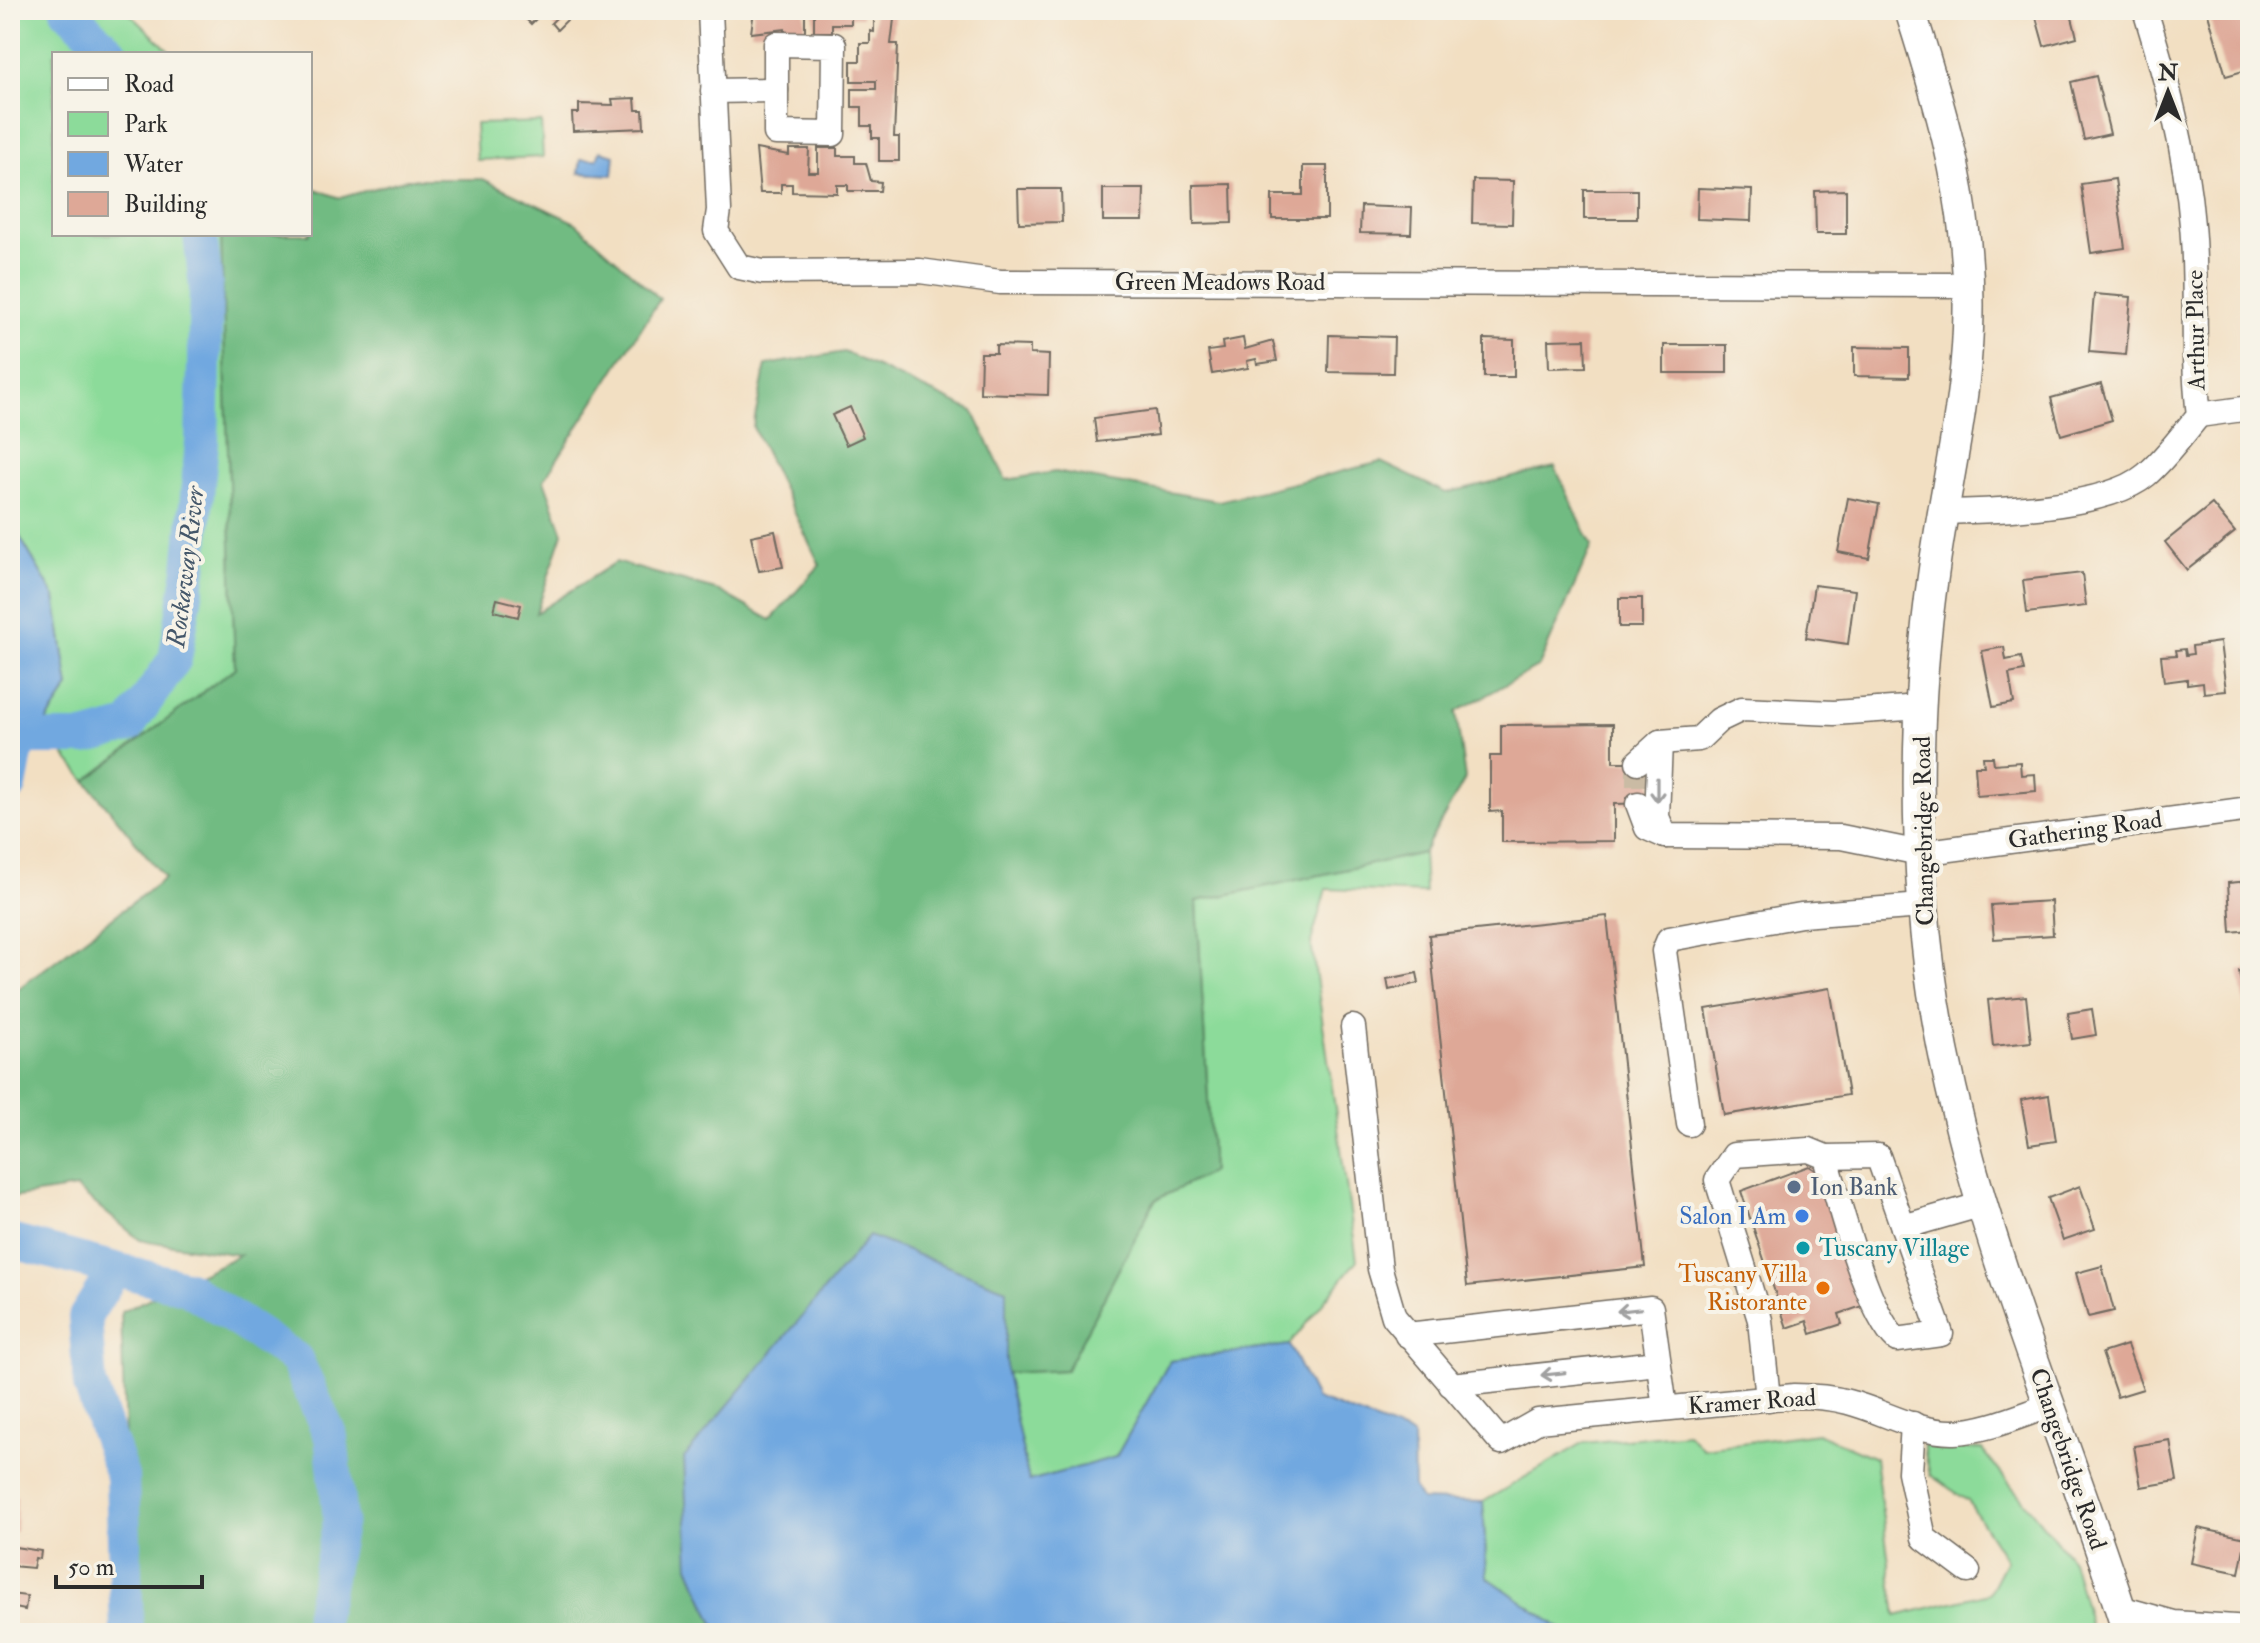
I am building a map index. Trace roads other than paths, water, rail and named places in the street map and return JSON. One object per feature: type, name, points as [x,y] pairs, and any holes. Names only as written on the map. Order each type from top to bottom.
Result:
[{"type":"main road","name":"Changebridge Road","points":[[1910,10],[1956,165],[1966,285],[1966,356],[1933,573],[1921,716],[1920,853],[1935,1010],[1948,1075],[1983,1204],[2124,1620]]},
{"type":"street","name":"Green Meadows Road","points":[[710,10],[719,210],[716,231],[739,267],[763,272],[920,271],[1000,282],[1966,285]]},
{"type":"street","name":"Arthur Place","points":[[1943,512],[2001,510],[2110,494],[2145,476],[2199,415],[2194,373],[2196,289],[2184,157],[2168,85],[2145,10]]},
{"type":"street","points":[[713,91],[776,90]]},
{"type":"street","points":[[2199,415],[2250,408]]},
{"type":"street","points":[[1638,762],[1660,742],[1699,739],[1719,720],[1742,709],[1921,716]]},
{"type":"street","points":[[1660,742],[1657,817],[1665,836]]},
{"type":"street","points":[[1638,804],[1647,828],[1665,836]]},
{"type":"street","name":"Gathering Road","points":[[1665,836],[1841,837],[1920,853],[2250,809]]},
{"type":"street","points":[[1689,1124],[1664,951],[1669,939],[1801,915],[1923,906]]},
{"type":"street","points":[[1353,1027],[1380,1269],[1394,1317],[1451,1385],[1658,1363]]},
{"type":"street","points":[[1768,1399],[1760,1320],[1717,1180],[1734,1155],[1809,1150],[1826,1157],[1878,1156],[1941,1334],[1897,1340],[1888,1333],[1874,1304],[1826,1157]]},
{"type":"street","points":[[1903,1227],[1983,1204]]},
{"type":"street","points":[[1407,1335],[1651,1308],[1665,1408]]},
{"type":"street","name":"Kramer Road","points":[[1451,1385],[1501,1442],[1538,1421],[1768,1399],[1821,1396],[1931,1430],[1974,1430],[2049,1406]]},
{"type":"street","points":[[1913,1424],[1910,1472],[1924,1538],[1968,1571]]},
{"type":"street","points":[[2124,1620],[2250,1628]]},
{"type":"water","points":[[600,151],[615,155],[613,175],[579,173],[581,159],[597,159]]},
{"type":"water","points":[[10,520],[55,597],[69,687],[42,728],[10,757]]},
{"type":"water","points":[[869,1236],[1006,1289],[1006,1373],[1029,1481],[1116,1457],[1170,1361],[1289,1345],[1316,1399],[1413,1435],[1414,1488],[1421,1500],[1483,1502],[1487,1577],[1567,1633],[718,1633],[689,1566],[684,1458]]},
{"type":"waterway","name":"Rockaway River","points":[[67,10],[111,52]]},
{"type":"waterway","name":"Rockaway River","points":[[10,786],[19,738],[84,738],[129,726],[175,659],[190,570],[202,442],[206,287],[200,236]]},
{"type":"waterway","name":"Rockaway River","points":[[10,1241],[115,1269],[85,1317],[90,1385],[122,1476],[127,1633]]},
{"type":"waterway","points":[[115,1269],[188,1288],[296,1359],[331,1437],[340,1520],[318,1633]]},
{"type":"tunnel","points":[[1638,762],[1638,804]]},
{"type":"place","name":"Ion Bank","points":[[1794,1187]]},
{"type":"place","name":"Salon I Am","points":[[1802,1216]]},
{"type":"place","name":"Tuscany Village","points":[[1803,1248]]},
{"type":"place","name":"Tuscany Villa Ristorante","points":[[1823,1288]]}]
